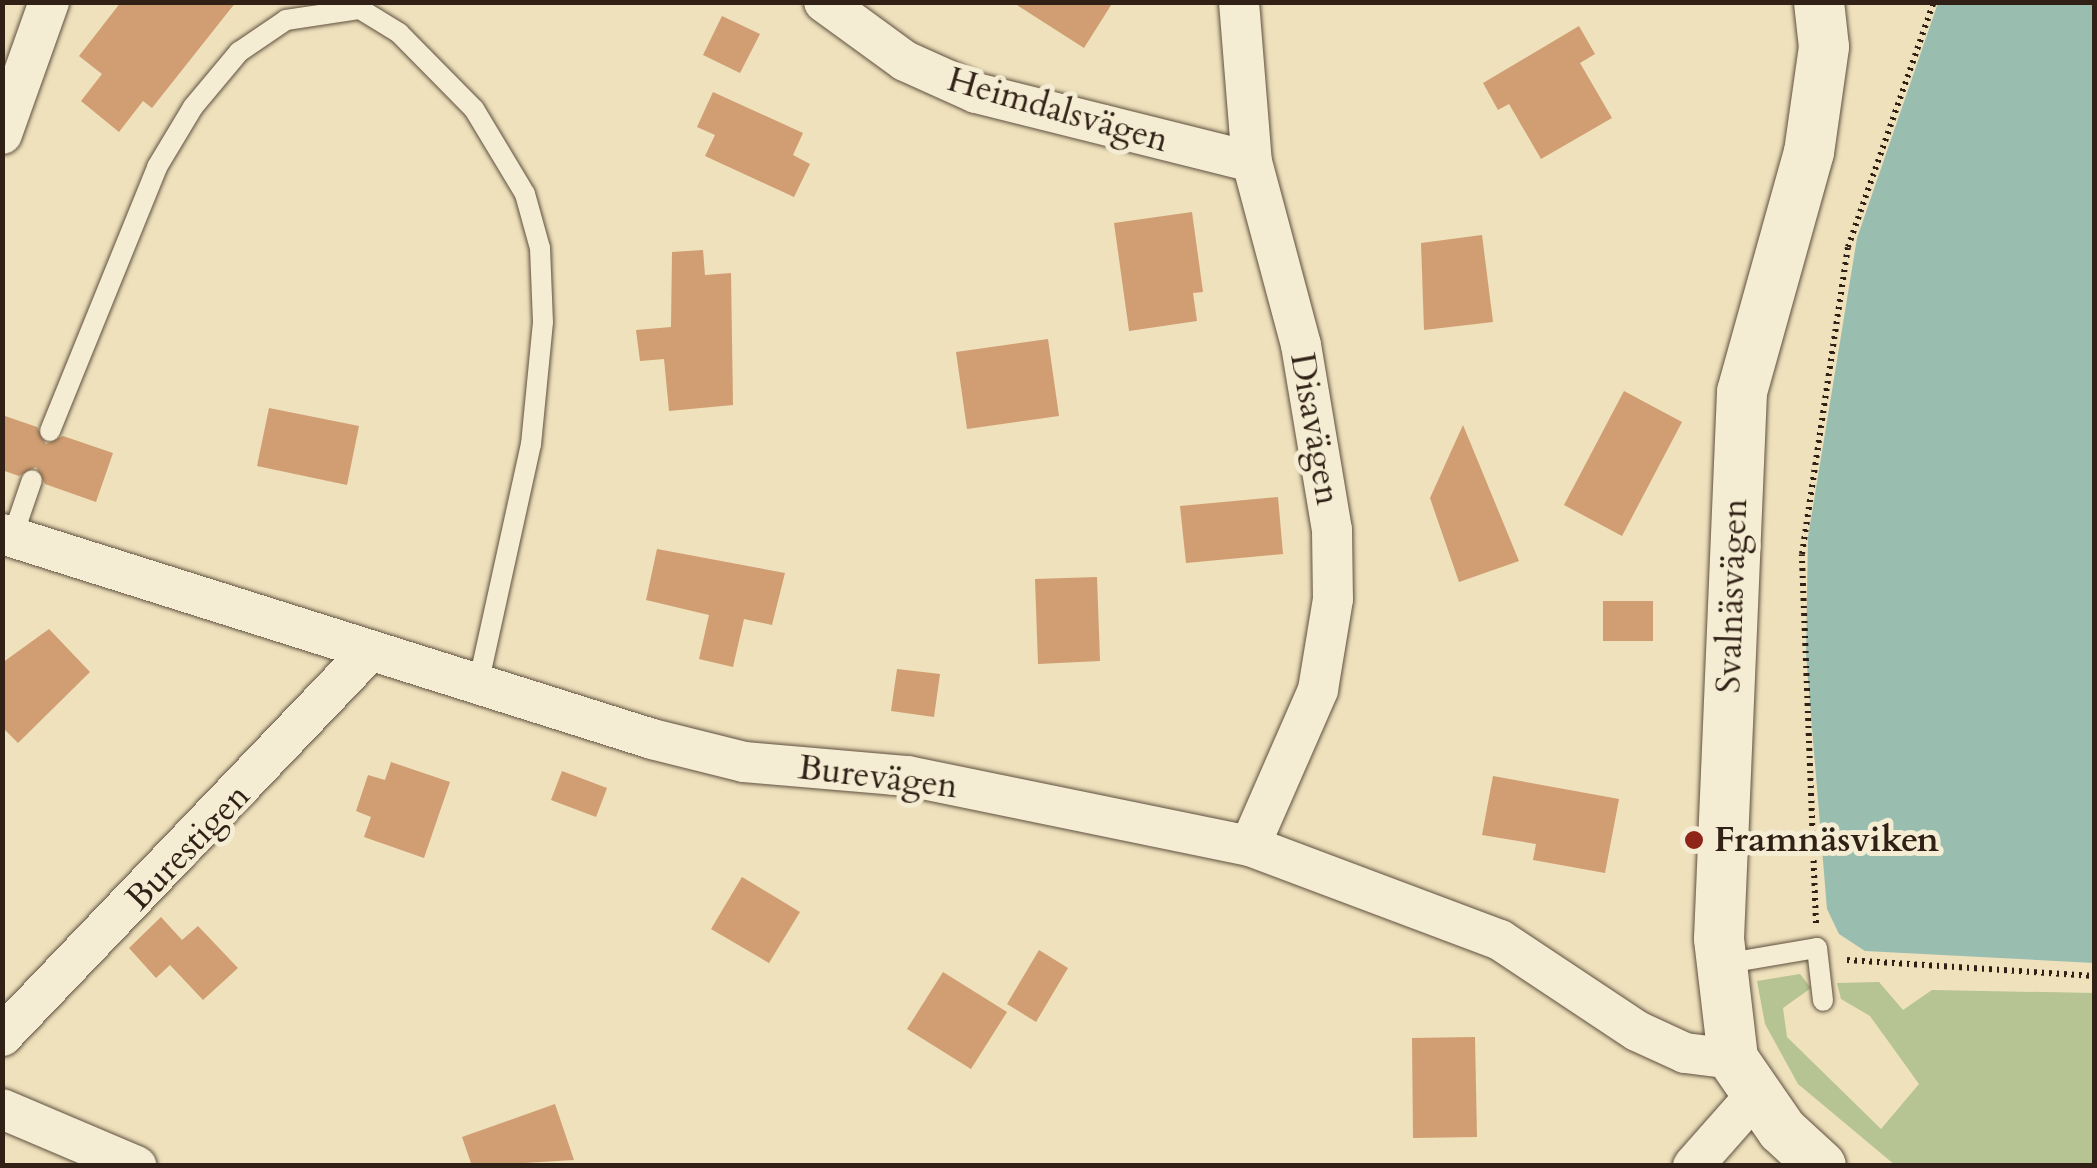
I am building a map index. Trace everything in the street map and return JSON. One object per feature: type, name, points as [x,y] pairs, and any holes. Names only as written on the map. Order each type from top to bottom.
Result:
[{"type":"street","points":[[2,134],[49,2]]},
{"type":"street","name":"Heimdalsvägen","points":[[824,2],[905,62],[976,93],[1252,162]]},
{"type":"street","name":"Disavägen","points":[[1239,2],[1252,162],[1308,379],[1333,599],[1318,690],[1250,846]]},
{"type":"street","name":"Svalnäsvägen","points":[[1744,1077],[1721,965],[1742,392],[1810,152],[1824,47],[1820,2]]},
{"type":"street","name":"Burevägen","points":[[7,536],[367,654],[744,762],[908,776],[1250,846],[1500,940],[1636,1032],[1744,1077]]},
{"type":"street","name":"Burestigen","points":[[2,1036],[367,654]]},
{"type":"street","points":[[1692,1166],[1744,1077],[1821,1166]]},
{"type":"street","points":[[2,1109],[136,1166]]},
{"type":"lane","points":[[50,431],[156,167],[194,107],[239,52],[286,20],[360,9],[399,33],[474,110],[525,194],[540,248],[531,444],[478,686]]},
{"type":"lane","points":[[7,536],[32,480]]},
{"type":"lane","points":[[1721,965],[1817,948],[1823,1002]]},
{"type":"path","points":[[1934,2],[1848,248],[1802,554],[1817,948],[1866,968],[2094,976]]},
{"type":"green space","points":[[1800,974],[1811,988],[1783,1008],[1787,1037],[1881,1129],[1919,1084],[1870,1016],[1841,999],[1837,983],[1879,982],[1903,1010],[1932,990],[2094,993],[2094,1165],[1895,1165],[1798,1084],[1765,1024],[1757,981]]},
{"type":"shaded area","points":[[1938,3],[2094,3],[2094,963],[1865,951],[1839,934],[1827,909],[1806,655],[1808,537],[1857,238]]},
{"type":"building","points":[[121,2],[236,2],[152,108],[143,101],[119,132],[81,101],[102,74],[79,56]]},
{"type":"building","points":[[1012,2],[1113,2],[1084,48]]},
{"type":"building","points":[[722,16],[760,34],[740,73],[703,55]]},
{"type":"building","points":[[1579,26],[1595,54],[1580,63],[1612,118],[1541,159],[1509,104],[1498,110],[1483,83]]},
{"type":"building","points":[[713,92],[803,133],[793,155],[810,164],[794,197],[705,156],[715,135],[697,127]]},
{"type":"building","points":[[1192,212],[1203,292],[1193,293],[1197,321],[1129,331],[1114,223]]},
{"type":"building","points":[[1482,235],[1493,322],[1424,330],[1421,243]]},
{"type":"building","points":[[703,250],[705,275],[731,273],[733,405],[669,411],[664,359],[640,361],[636,330],[671,327],[672,252]]},
{"type":"building","points":[[1048,339],[1059,416],[967,429],[956,352]]},
{"type":"building","points":[[1624,391],[1682,422],[1622,536],[1564,505]]},
{"type":"building","points":[[269,408],[359,426],[347,485],[257,466]]},
{"type":"building","points":[[2,415],[37,427],[46,444],[63,436],[113,453],[96,502],[45,484],[36,467],[19,476],[2,470]]},
{"type":"building","points":[[1463,425],[1519,561],[1459,582],[1430,498]]},
{"type":"building","points":[[1278,497],[1283,554],[1186,563],[1180,506]]},
{"type":"building","points":[[657,549],[785,573],[772,625],[744,619],[733,667],[699,659],[709,615],[646,600]]},
{"type":"building","points":[[1097,577],[1100,661],[1038,664],[1035,579]]},
{"type":"building","points":[[1603,601],[1653,601],[1653,641],[1603,641]]},
{"type":"building","points":[[49,629],[90,672],[18,743],[2,727],[2,663]]},
{"type":"building","points":[[897,669],[940,674],[934,717],[891,711]]},
{"type":"building","points":[[391,762],[450,782],[424,858],[364,837],[371,817],[356,811],[368,775],[385,780]]},
{"type":"building","points":[[562,771],[607,788],[596,817],[551,800]]},
{"type":"building","points":[[1493,776],[1619,799],[1605,873],[1533,860],[1536,844],[1482,835]]},
{"type":"building","points":[[742,877],[800,912],[769,963],[711,929]]},
{"type":"building","points":[[161,917],[182,940],[198,926],[238,968],[203,1000],[170,965],[156,978],[129,948]]},
{"type":"building","points":[[1039,950],[1068,968],[1036,1022],[1007,1004]]},
{"type":"building","points":[[943,972],[1007,1012],[971,1069],[907,1029]]},
{"type":"building","points":[[1475,1037],[1477,1137],[1413,1138],[1412,1038]]},
{"type":"building","points":[[555,1104],[574,1160],[472,1166],[462,1137]]},
{"type":"place","name":"Framnäsviken","points":[[1694,840]]}]
